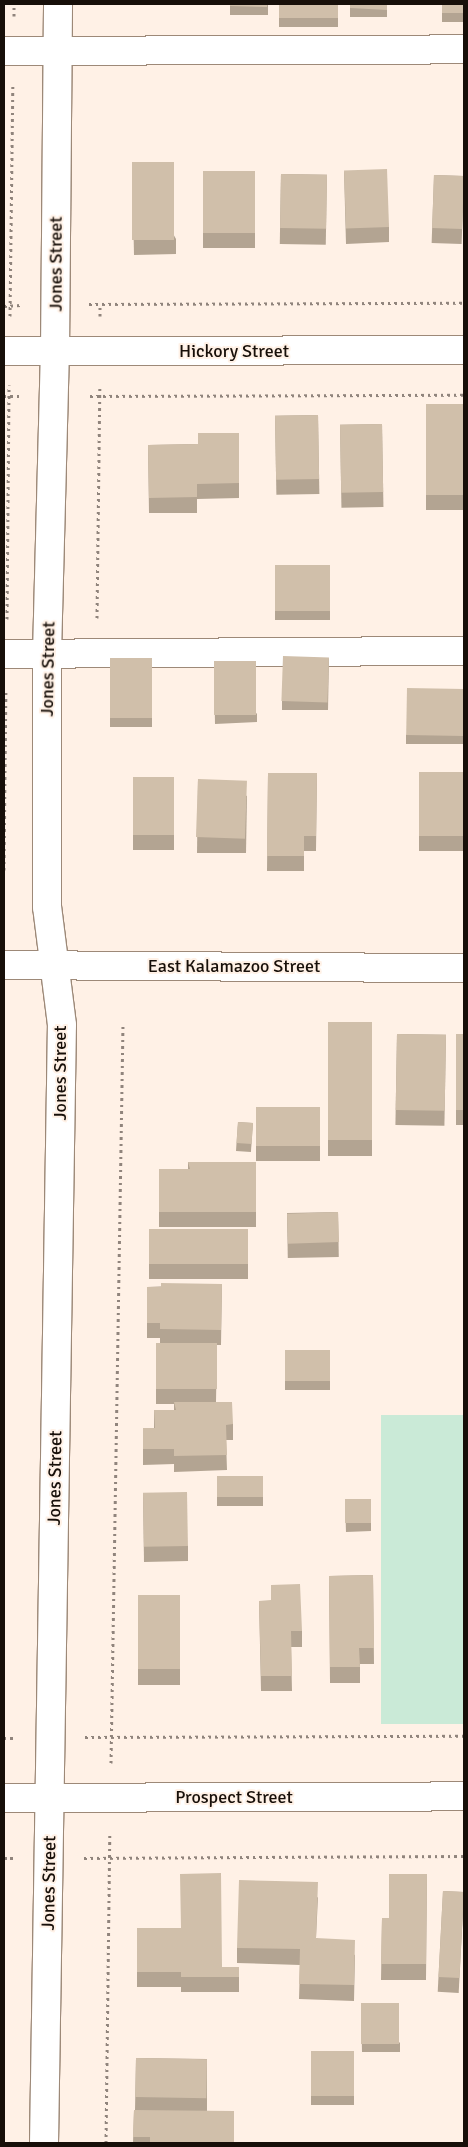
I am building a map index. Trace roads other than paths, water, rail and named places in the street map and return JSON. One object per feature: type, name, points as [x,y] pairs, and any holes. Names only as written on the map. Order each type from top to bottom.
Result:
[{"type":"street","name":"Jones Street","points":[[44,2143],[62,1026],[48,907],[48,654],[56,304],[58,4]]},
{"type":"street","points":[[9,51],[464,49]]},
{"type":"street","name":"Hickory Street","points":[[7,351],[464,350]]},
{"type":"street","points":[[5,654],[464,651]]},
{"type":"street","name":"East Kalamazoo Street","points":[[4,965],[464,968]]},
{"type":"street","name":"Prospect Street","points":[[4,1798],[464,1796]]}]
